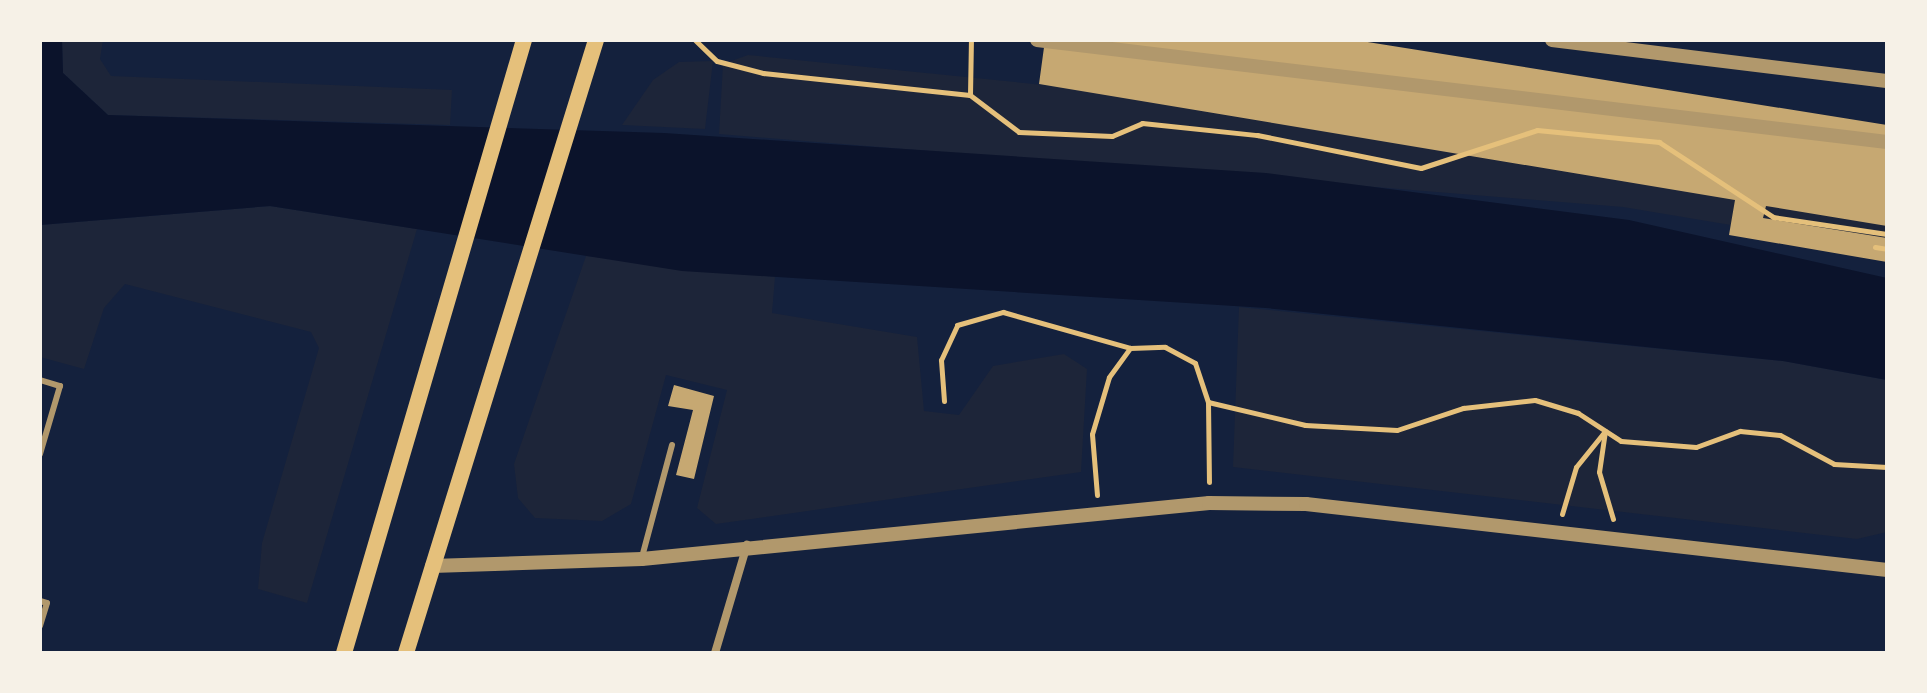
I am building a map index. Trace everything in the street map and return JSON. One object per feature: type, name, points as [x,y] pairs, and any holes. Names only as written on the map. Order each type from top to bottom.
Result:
[{"type":"main road","points":[[344,653],[500,110],[524,40]]},
{"type":"main road","points":[[406,653],[596,40]]},
{"type":"street","points":[[1037,40],[1887,142]]},
{"type":"street","points":[[1552,40],[1887,81]]},
{"type":"street","points":[[432,566],[642,559],[747,545],[1209,503],[1306,504],[1887,570]]},
{"type":"street","points":[[715,653],[747,545]]},
{"type":"lane","points":[[40,380],[60,386],[40,454]]},
{"type":"lane","points":[[642,559],[672,445]]},
{"type":"lane","points":[[40,601],[47,603],[40,626]]},
{"type":"path","points":[[695,40],[717,61],[763,73],[970,95],[1019,132],[1112,136],[1142,123],[1257,135],[1421,168],[1537,130],[1659,142],[1773,217],[1887,234]]},
{"type":"path","points":[[970,95],[971,40]]},
{"type":"path","points":[[1875,247],[1887,249]]},
{"type":"path","points":[[944,401],[941,360],[957,325],[1003,312],[1130,348],[1165,347],[1195,363],[1208,402],[1209,503]]},
{"type":"path","points":[[1098,514],[1092,434],[1109,377],[1130,348]]},
{"type":"path","points":[[1208,402],[1305,425],[1397,430],[1463,408],[1535,400],[1605,431],[1661,449],[1696,447],[1740,431],[1780,435],[1834,464],[1887,467]]},
{"type":"path","points":[[1556,532],[1576,467],[1605,431]]},
{"type":"path","points":[[1605,431],[1599,472],[1616,540]]},
{"type":"shaded area","points":[[40,40],[62,40],[63,73],[108,115],[664,133],[1266,173],[1629,220],[1887,278],[1887,380],[1783,361],[1266,308],[682,271],[270,206],[40,225]]},
{"type":"shaded area","points":[[62,40],[103,40],[100,59],[111,76],[452,90],[450,125],[108,115],[63,73]]},
{"type":"shaded area","points":[[748,55],[1400,121],[1887,208],[1887,251],[1623,207],[719,134],[723,64]]},
{"type":"shaded area","points":[[713,61],[705,129],[622,125],[653,80],[679,62]]},
{"type":"shaded area","points":[[270,206],[417,229],[307,603],[258,589],[262,543],[319,348],[311,332],[125,284],[104,308],[84,369],[40,357],[40,225]]},
{"type":"shaded area","points":[[586,256],[775,277],[772,313],[917,337],[924,411],[959,415],[993,366],[1064,354],[1087,369],[1081,472],[716,524],[697,508],[727,390],[666,375],[631,504],[602,521],[535,518],[518,498],[514,464]]},
{"type":"shaded area","points":[[1239,307],[1783,361],[1887,380],[1887,532],[1857,539],[1233,467]]},
{"type":"building","points":[[1045,40],[1355,40],[1887,125],[1887,226],[1766,206],[1763,218],[1887,238],[1887,262],[1729,235],[1735,200],[1039,84]]},
{"type":"building","points":[[674,385],[714,396],[694,479],[676,475],[693,410],[668,406]]}]
